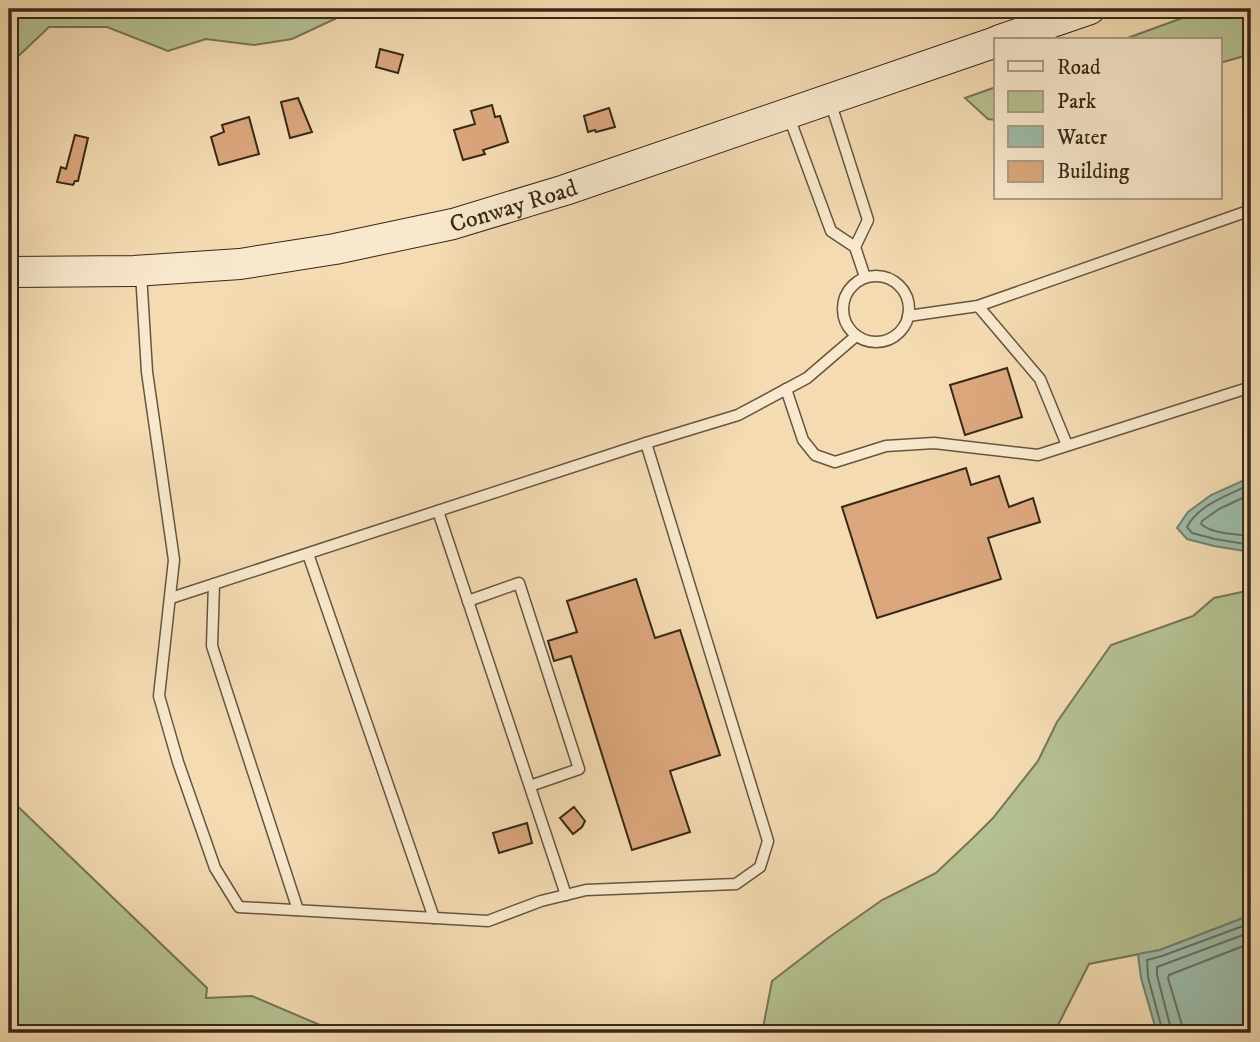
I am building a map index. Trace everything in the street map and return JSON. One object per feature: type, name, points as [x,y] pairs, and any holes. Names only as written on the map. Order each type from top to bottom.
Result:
[{"type":"street","name":"Conway Road","points":[[1007,38],[1090,9]]},
{"type":"street","name":"Conway Road","points":[[9,272],[141,271],[240,264],[335,249],[453,223],[565,190],[994,42]]},
{"type":"lane","points":[[829,99],[868,220],[855,247]]},
{"type":"lane","points":[[788,114],[831,231],[855,247],[865,277]]},
{"type":"lane","points":[[908,316],[978,306],[1251,210]]},
{"type":"lane","points":[[141,271],[146,372],[174,560],[159,696],[178,762],[215,868],[239,907],[488,921],[541,901],[586,890],[736,884],[760,867],[768,841],[646,443]]},
{"type":"lane","points":[[877,276],[898,284],[905,293],[909,304],[908,316],[904,327],[896,335],[876,343],[865,341],[848,329],[842,309],[844,299],[856,282],[865,277],[877,276]]},
{"type":"lane","points":[[978,306],[1041,379],[1067,445]]},
{"type":"lane","points":[[171,598],[738,415],[807,378],[856,336]]},
{"type":"lane","points":[[786,389],[803,440],[815,455],[835,462],[886,446],[934,443],[1038,455],[1251,387]]},
{"type":"lane","points":[[438,511],[566,895]]},
{"type":"lane","points":[[308,554],[434,918]]},
{"type":"lane","points":[[468,601],[519,583],[579,769],[530,786]]},
{"type":"lane","points":[[214,584],[212,646],[298,911]]},
{"type":"green space","points":[[9,9],[356,9],[292,39],[254,45],[206,39],[168,51],[107,27],[49,27],[9,65]]},
{"type":"green space","points":[[1207,9],[1251,9],[1251,54],[1222,62],[1222,38],[1127,38]]},
{"type":"green space","points":[[994,88],[994,120],[988,119],[965,98]]},
{"type":"green space","points":[[1251,590],[1251,915],[1160,950],[1089,964],[1054,1033],[762,1033],[772,981],[882,900],[936,873],[993,818],[1038,761],[1057,722],[1111,645],[1193,616],[1214,598]]},
{"type":"green space","points":[[9,798],[207,988],[206,998],[252,996],[334,1031],[429,1033],[9,1033]]},
{"type":"water","points":[[1251,477],[1251,552],[1187,539],[1177,528],[1188,512],[1211,495]]},
{"type":"water","points":[[1251,915],[1251,1033],[1157,1033],[1141,978],[1138,954],[1160,950]]},
{"type":"building","points":[[380,49],[403,55],[398,73],[376,67]]},
{"type":"building","points":[[298,98],[312,132],[290,138],[281,102]]},
{"type":"building","points":[[492,105],[495,117],[500,116],[508,142],[483,150],[485,154],[463,160],[454,130],[475,124],[471,111]]},
{"type":"building","points":[[609,108],[615,127],[588,132],[584,116]]},
{"type":"building","points":[[249,117],[259,154],[219,165],[211,137],[224,132],[222,125]]},
{"type":"building","points":[[75,135],[88,138],[78,181],[73,185],[57,182],[61,167],[66,169]]},
{"type":"building","points":[[1007,368],[1022,417],[965,435],[950,385]]},
{"type":"building","points":[[966,468],[971,485],[999,476],[1009,507],[1033,498],[1040,522],[988,538],[1001,579],[877,618],[842,507]]},
{"type":"building","points":[[636,579],[655,638],[680,630],[720,755],[670,771],[690,832],[632,850],[571,656],[554,661],[548,641],[577,632],[567,601]]},
{"type":"building","points":[[574,807],[585,821],[573,834],[560,818]]},
{"type":"building","points":[[527,823],[532,843],[499,853],[493,833]]}]
